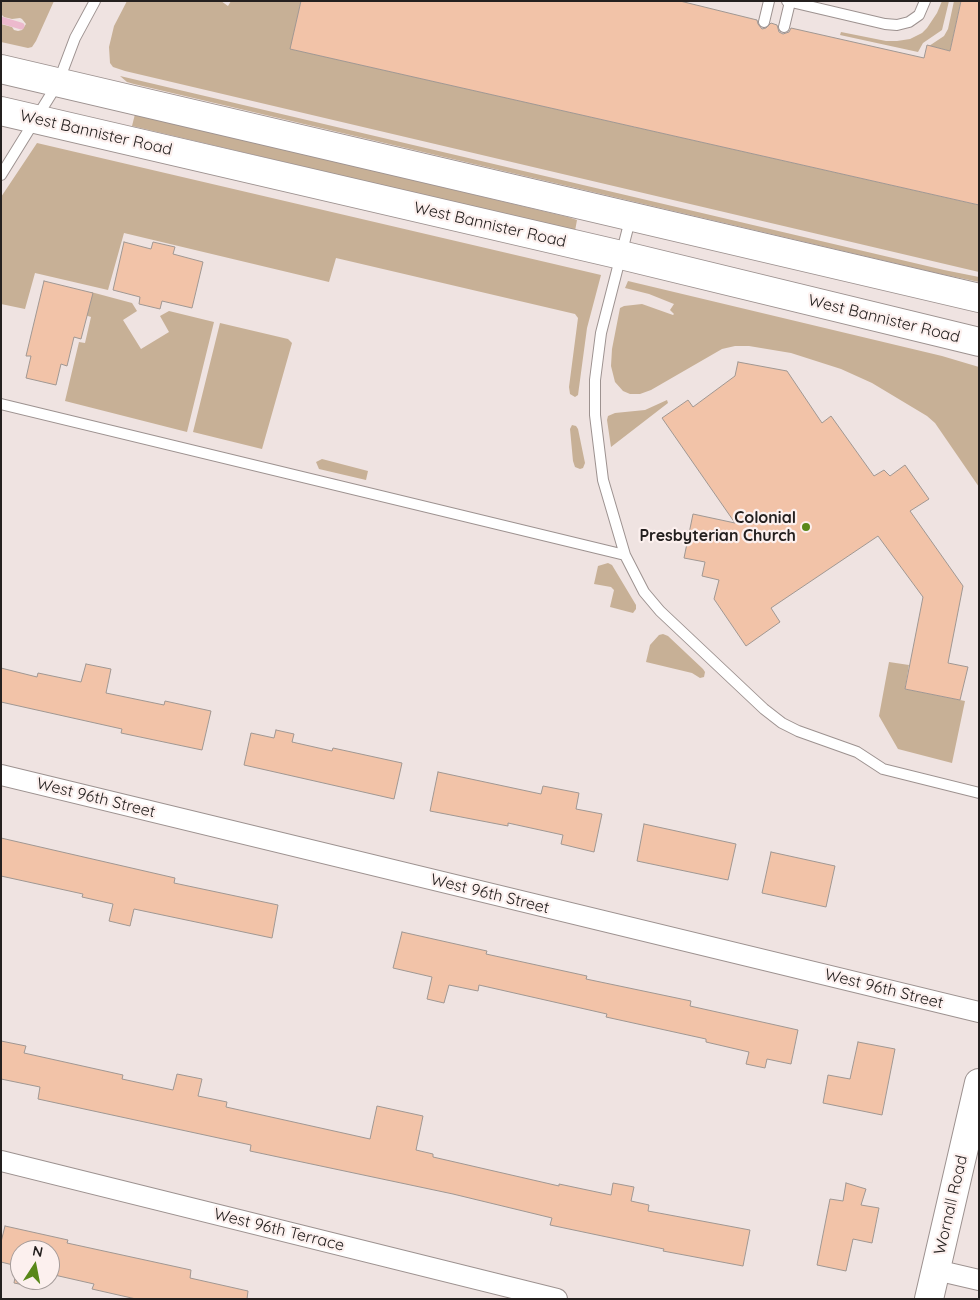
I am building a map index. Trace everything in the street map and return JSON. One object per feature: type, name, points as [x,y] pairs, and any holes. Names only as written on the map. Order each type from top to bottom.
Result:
[{"type":"main road","points":[[1,69],[979,298]]},
{"type":"main road","name":"West Bannister Road","points":[[1,111],[621,255],[979,342]]},
{"type":"main road","name":"Wornall Road","points":[[929,1299],[979,1083]]},
{"type":"street","name":"West 96th Street","points":[[1,775],[979,1012]]},
{"type":"street","name":"West 96th Terrace","points":[[1,1161],[556,1299]]},
{"type":"street","points":[[936,1270],[979,1280]]},
{"type":"lane","points":[[1,175],[58,83],[75,38],[95,1]]},
{"type":"lane","points":[[764,22],[769,1]]},
{"type":"lane","points":[[784,26],[788,2],[897,25],[909,22],[919,15],[925,1]]},
{"type":"lane","points":[[631,216],[598,353],[595,380],[595,415],[603,480],[626,555],[644,592],[660,611],[764,709],[782,723],[798,731],[857,752],[883,769],[979,793]]},
{"type":"lane","points":[[1,404],[626,555]]},
{"type":"shaded area","points":[[1,1],[54,1],[32,47],[28,48],[1,42],[1,24],[18,31],[22,30],[26,24],[20,18],[4,17],[1,14]]},
{"type":"shaded area","points":[[127,1],[221,1],[228,6],[231,1],[301,1],[291,49],[979,205],[979,272],[125,71],[113,67],[110,63],[109,47],[114,26]]},
{"type":"shaded area","points":[[942,1],[949,1],[942,30],[923,43],[918,52],[840,35],[841,32],[886,41],[910,39],[927,28]]},
{"type":"shaded area","points":[[954,1],[961,1],[950,51],[929,46],[944,36],[948,29]]},
{"type":"shaded area","points":[[120,76],[979,277],[979,282],[134,84],[127,82]]},
{"type":"shaded area","points":[[135,114],[568,217],[577,220],[575,231],[132,126]]},
{"type":"shaded area","points":[[37,143],[601,275],[587,328],[578,395],[575,397],[570,394],[569,387],[578,318],[575,314],[336,258],[329,282],[124,233],[108,290],[35,273],[25,309],[1,304],[1,197]]},
{"type":"shaded area","points":[[628,281],[942,356],[979,367],[979,487],[935,423],[927,416],[872,383],[841,369],[791,353],[749,346],[735,346],[722,349],[651,390],[640,394],[630,394],[623,391],[615,382],[611,366],[612,349],[620,308],[642,304],[674,314],[670,310],[674,304],[649,294],[625,288]]},
{"type":"shaded area","points":[[91,292],[132,303],[137,311],[123,320],[141,349],[169,332],[160,316],[169,311],[214,322],[187,432],[65,401],[79,342],[85,343],[91,317],[85,315]]},
{"type":"shaded area","points":[[220,323],[288,339],[292,343],[262,449],[193,432]]},
{"type":"shaded area","points":[[667,400],[668,403],[611,447],[608,416],[615,413],[645,410]]},
{"type":"shaded area","points":[[572,425],[578,429],[585,463],[583,468],[580,469],[575,467],[573,461],[570,429]]},
{"type":"shaded area","points":[[322,459],[368,471],[366,480],[319,469],[316,462]]},
{"type":"shaded area","points":[[608,563],[612,565],[636,605],[633,613],[610,607],[614,590],[611,587],[594,584],[598,566]]},
{"type":"shaded area","points":[[659,635],[668,636],[703,669],[705,672],[704,677],[700,678],[692,673],[646,662],[650,645]]},
{"type":"shaded area","points":[[889,662],[909,665],[905,689],[965,701],[952,763],[898,749],[879,716]]},
{"type":"building","points":[[301,1],[680,1],[757,20],[762,29],[771,23],[777,25],[779,32],[783,34],[789,32],[791,28],[924,58],[927,45],[950,51],[961,1],[979,1],[979,205],[290,49]]},
{"type":"building","points":[[124,242],[151,249],[153,242],[175,247],[173,254],[203,262],[192,308],[162,301],[160,309],[139,304],[140,297],[113,290]]},
{"type":"building","points":[[44,281],[93,293],[81,339],[74,337],[67,366],[61,364],[56,385],[26,378],[31,356],[26,356]]},
{"type":"building","name":"Colonial Presbyterian Church","points":[[738,362],[787,371],[822,423],[831,416],[874,476],[884,470],[890,476],[905,465],[929,499],[910,511],[963,586],[948,663],[968,667],[960,700],[905,689],[923,597],[878,536],[771,608],[780,622],[746,646],[714,599],[719,580],[702,576],[705,562],[684,558],[693,514],[735,523],[662,418],[688,400],[693,407],[735,376]]},
{"type":"building","points":[[86,664],[111,669],[106,693],[164,705],[165,701],[211,711],[202,750],[121,733],[122,729],[1,702],[1,668],[37,677],[38,673],[81,682]]},
{"type":"building","points":[[276,730],[294,734],[292,742],[332,751],[333,748],[402,763],[394,799],[244,765],[251,733],[274,738]]},
{"type":"building","points":[[438,772],[541,794],[543,786],[579,793],[576,809],[602,814],[594,852],[561,844],[563,835],[508,823],[508,826],[430,811]]},
{"type":"building","points":[[644,824],[736,844],[728,880],[637,861]]},
{"type":"building","points":[[1,838],[175,878],[174,883],[278,905],[272,938],[134,909],[130,926],[109,921],[113,904],[82,897],[83,894],[1,876]]},
{"type":"building","points":[[771,852],[835,866],[826,907],[762,893]]},
{"type":"building","points":[[402,932],[487,951],[486,954],[587,976],[586,979],[691,1001],[690,1006],[798,1030],[791,1064],[767,1059],[765,1068],[746,1064],[749,1052],[706,1042],[706,1039],[606,1017],[607,1014],[479,985],[478,991],[449,985],[444,1003],[427,999],[432,977],[393,968]]},
{"type":"building","points":[[1,1041],[26,1046],[24,1053],[123,1075],[122,1079],[173,1090],[177,1074],[202,1079],[198,1096],[227,1102],[226,1107],[370,1139],[377,1106],[423,1116],[416,1150],[433,1154],[433,1157],[559,1186],[559,1184],[611,1195],[613,1183],[634,1187],[631,1201],[649,1205],[648,1211],[750,1230],[743,1266],[663,1251],[664,1249],[550,1225],[552,1218],[453,1194],[250,1151],[251,1145],[38,1099],[40,1087],[1,1079]]},
{"type":"building","points":[[858,1042],[895,1049],[882,1115],[823,1103],[828,1075],[850,1079]]},
{"type":"building","points":[[846,1183],[866,1189],[861,1205],[879,1208],[872,1243],[853,1239],[846,1271],[817,1265],[830,1199],[843,1201]]},
{"type":"building","points":[[5,1226],[68,1240],[67,1243],[191,1270],[190,1278],[248,1291],[247,1299],[136,1299],[92,1289],[94,1284],[60,1276],[60,1240],[10,1240],[10,1264],[1,1262],[1,1242]]},
{"type":"waterway","points":[[1,20],[21,26]]},
{"type":"place","name":"Colonial Presbyterian Church","points":[[806,527]]}]
